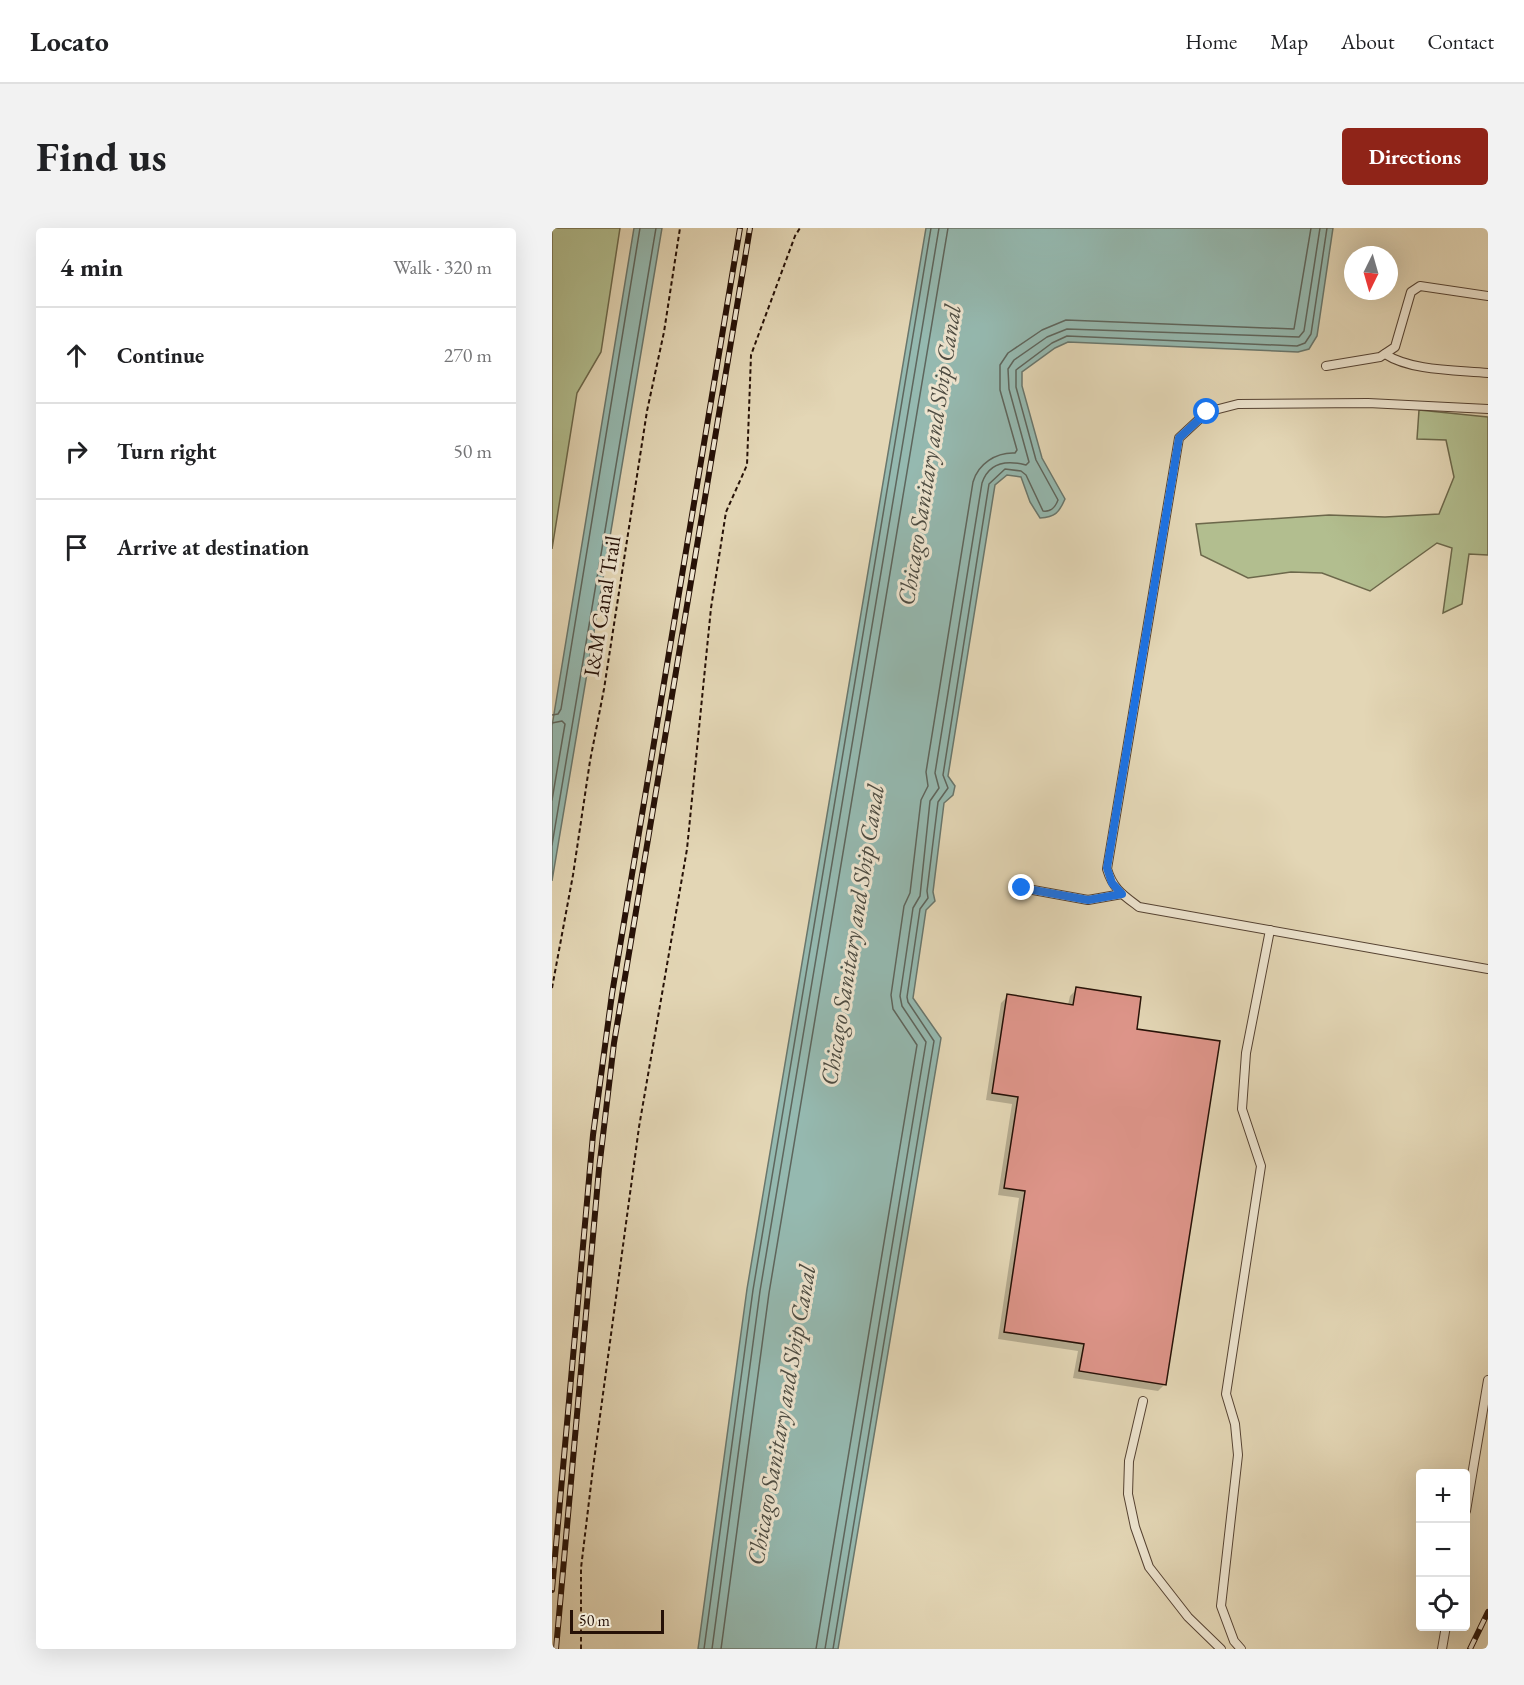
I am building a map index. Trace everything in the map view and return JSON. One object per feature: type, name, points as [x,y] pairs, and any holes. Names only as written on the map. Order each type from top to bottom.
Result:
[{"type":"lane","points":[[1326,366],[1380,357],[1395,346],[1411,292],[1420,286],[1488,296]]},
{"type":"lane","points":[[1385,354],[1408,364],[1488,373]]},
{"type":"lane","points":[[1488,409],[1368,403],[1238,404],[1207,412],[1179,438],[1107,868],[1112,883],[1139,907],[1488,969]]},
{"type":"lane","points":[[1022,888],[1088,900],[1122,894]]},
{"type":"lane","points":[[1241,1649],[1234,1641],[1221,1606],[1239,1455],[1235,1424],[1226,1394],[1261,1166],[1242,1109],[1246,1053],[1270,930]]},
{"type":"lane","points":[[1470,1487],[1488,1380]]},
{"type":"lane","points":[[1143,1401],[1129,1461],[1128,1494],[1135,1527],[1149,1567],[1188,1617],[1221,1649]]},
{"type":"lane","points":[[1442,1649],[1445,1631]]},
{"type":"path","name":"I&M Canal Trail","points":[[552,988],[604,689],[647,411],[664,332],[680,228]]},
{"type":"path","points":[[581,1649],[581,1568],[593,1468],[639,1127],[687,849],[711,608],[722,533],[726,512],[747,465],[751,355],[800,228]]},
{"type":"green space","points":[[552,228],[620,228],[601,352],[577,393],[552,549]]},
{"type":"green space","points":[[1419,410],[1488,417],[1488,555],[1469,554],[1462,604],[1443,613],[1452,548],[1437,543],[1370,591],[1322,573],[1291,572],[1248,578],[1201,555],[1196,524],[1329,515],[1385,517],[1439,514],[1454,477],[1446,440],[1417,439]]},
{"type":"water","points":[[634,228],[662,228],[552,881],[552,726]]},
{"type":"water","name":"Chicago Sanitary and Ship Canal","points":[[926,228],[1333,228],[1317,336],[1309,349],[1298,352],[1068,342],[1055,348],[1022,372],[1022,386],[1042,458],[1065,499],[1056,513],[1040,518],[1030,502],[1021,477],[1007,475],[995,485],[948,776],[955,786],[953,795],[944,803],[933,892],[935,901],[926,910],[913,998],[941,1038],[838,1649],[698,1649],[747,1289]]},
{"type":"building","points":[[1076,987],[1141,997],[1137,1029],[1220,1041],[1166,1385],[1079,1371],[1084,1344],[1004,1332],[1025,1191],[1004,1188],[1018,1097],[992,1093],[1007,994],[1073,1005]]},
{"type":"railway","points":[[552,1590],[593,1135],[612,994],[740,228]]},
{"type":"railway","points":[[556,1649],[599,1169],[614,1043],[750,228]]},
{"type":"railway","points":[[1470,1649],[1488,1612]]},
{"type":"route","points":[[1022,888],[1088,900],[1122,894],[1112,883],[1107,868],[1179,438],[1207,412]]}]
